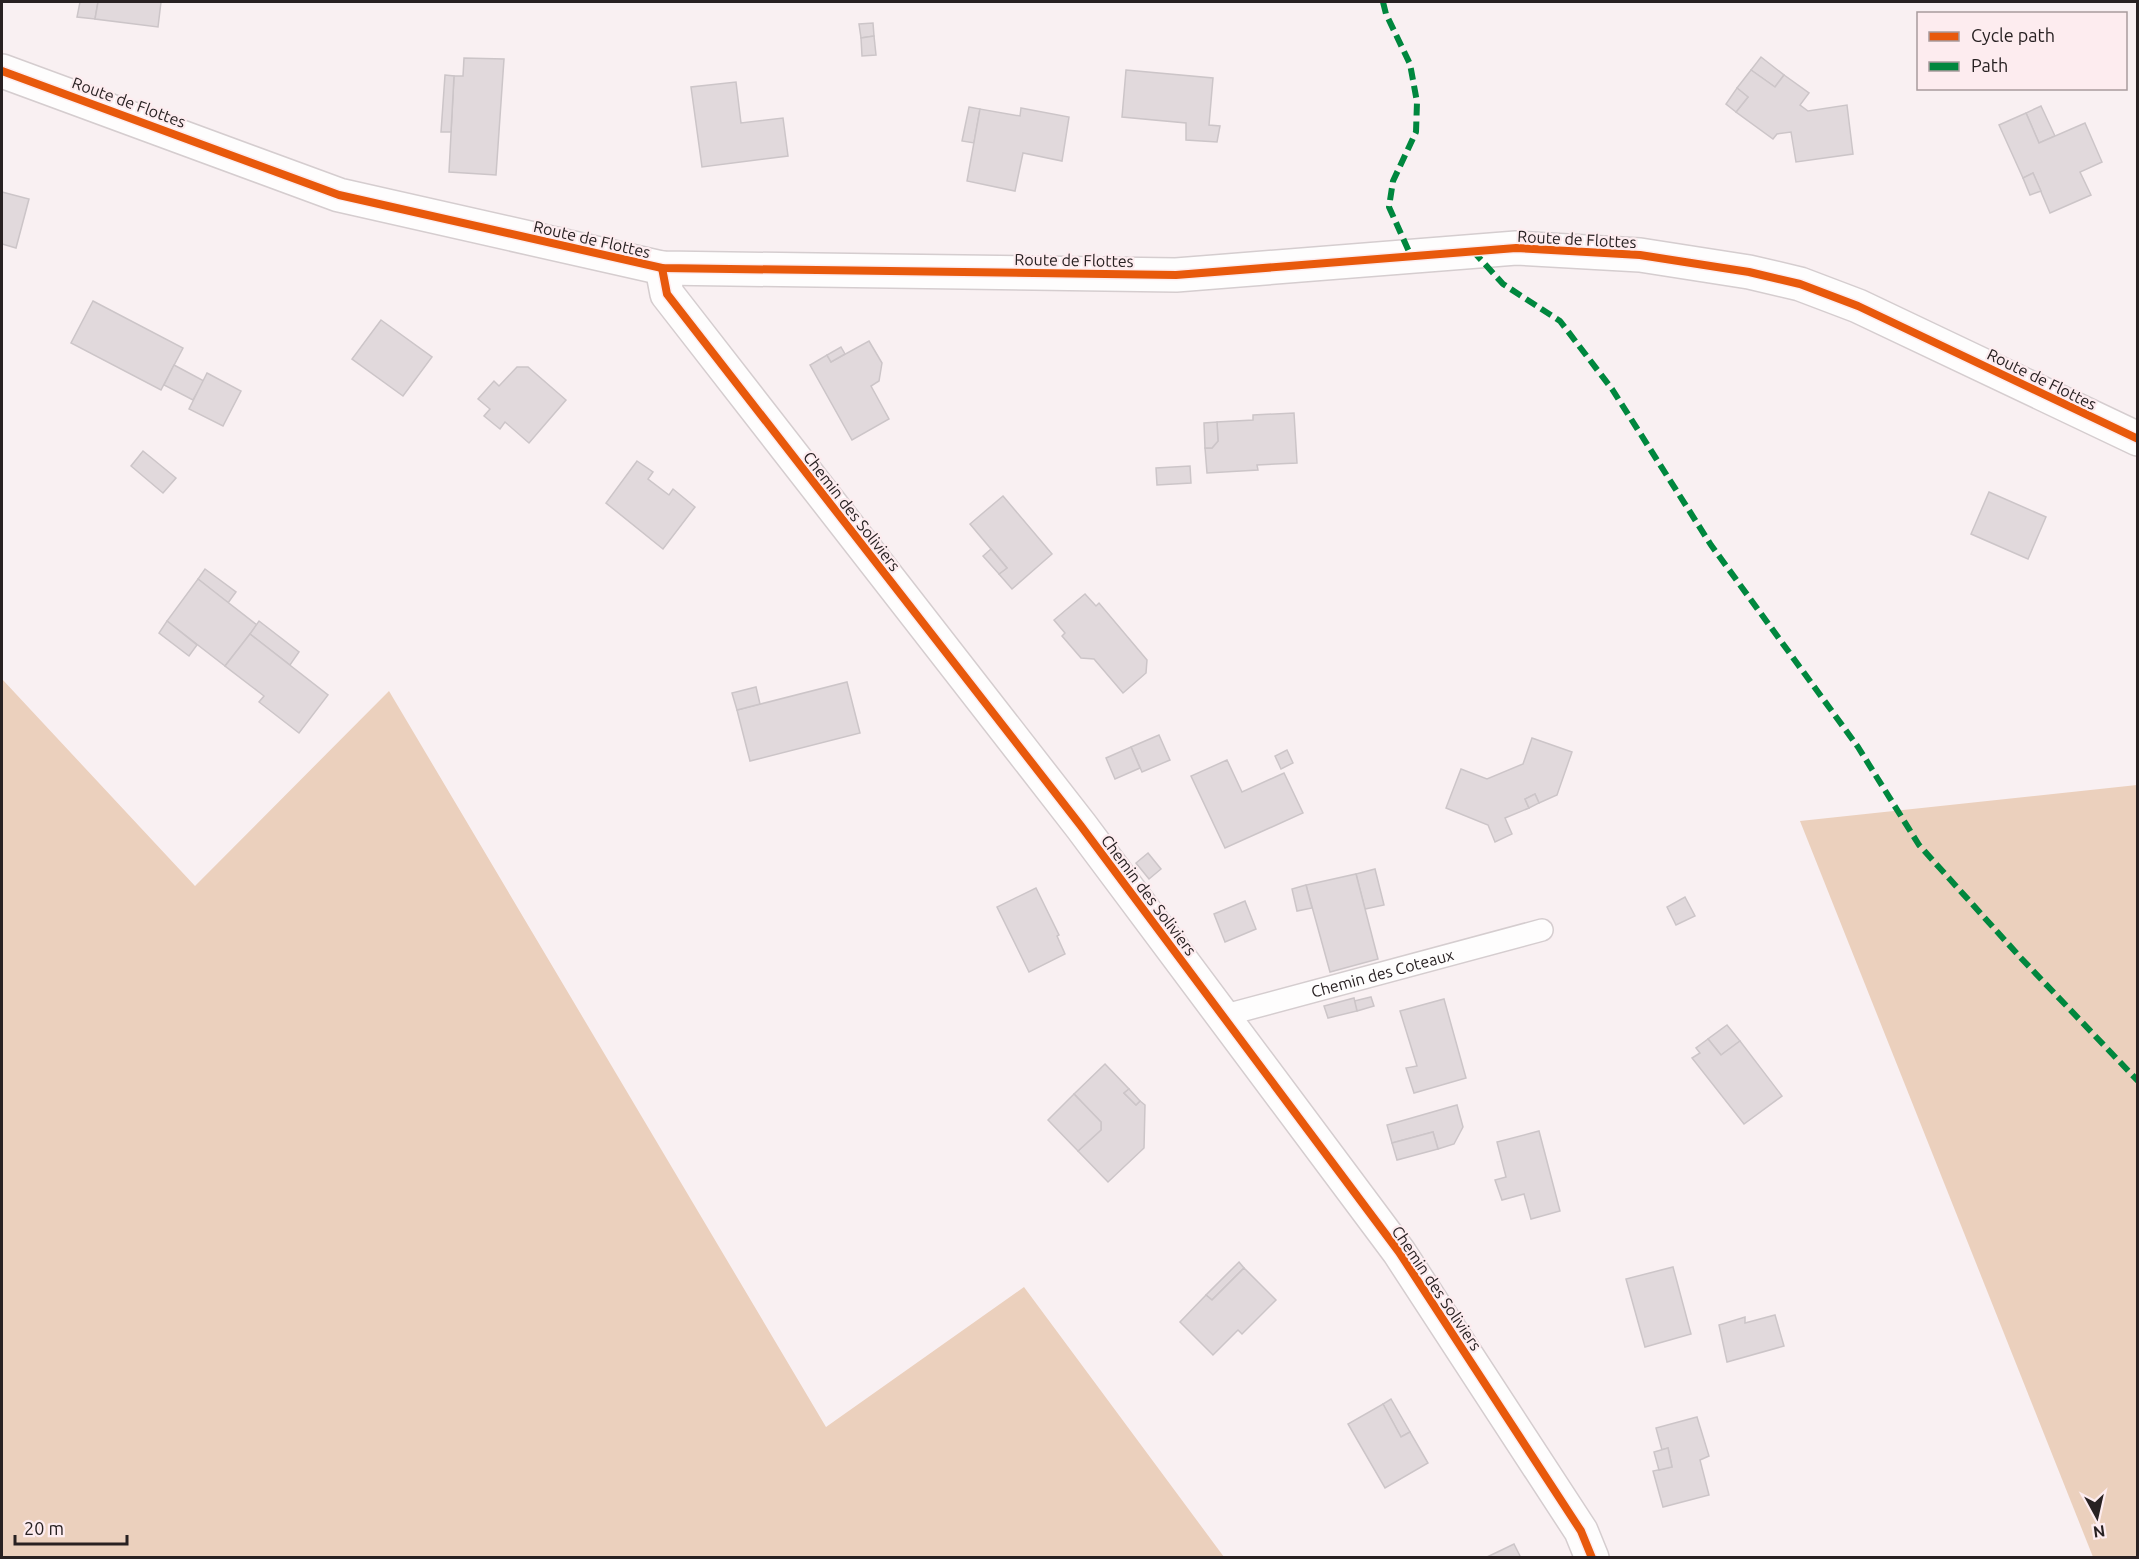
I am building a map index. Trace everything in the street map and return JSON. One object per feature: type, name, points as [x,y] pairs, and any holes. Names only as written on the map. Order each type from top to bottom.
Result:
[{"type":"street","name":"Route de Flottes","points":[[2,71],[339,195],[662,268],[1176,275],[1516,249],[1640,255],[1749,272],[1800,284],[1858,306],[2138,439]]},
{"type":"street","name":"Chemin des Soliviers","points":[[662,268],[667,294],[1081,826],[1399,1252],[1581,1531],[1592,1557]]},
{"type":"lane","name":"Chemin des Coteaux","points":[[1222,1016],[1542,930]]},
{"type":"shaded area","points":[[2,679],[195,886],[389,691],[826,1427],[1024,1287],[1224,1557],[2,1557]]},
{"type":"shaded area","points":[[2137,785],[2137,1557],[2093,1557],[1800,821]]},
{"type":"building","points":[[80,2],[98,2],[95,19],[77,17]]},
{"type":"building","points":[[98,2],[161,2],[158,27],[95,19]]},
{"type":"building","points":[[873,23],[874,36],[861,38],[859,24]]},
{"type":"building","points":[[874,36],[876,55],[862,56],[861,38]]},
{"type":"building","points":[[1761,57],[1784,75],[1775,87],[1751,70]]},
{"type":"building","points":[[464,58],[504,59],[496,175],[449,172],[454,76],[463,76]]},
{"type":"building","points":[[1126,70],[1213,78],[1209,125],[1220,126],[1217,142],[1186,140],[1186,123],[1122,117]]},
{"type":"building","points":[[1751,70],[1775,87],[1784,75],[1809,93],[1800,105],[1808,111],[1847,105],[1853,154],[1796,162],[1791,132],[1777,134],[1773,139],[1736,112],[1748,97],[1737,88]]},
{"type":"building","points":[[445,75],[454,76],[451,132],[441,132]]},
{"type":"building","points":[[736,82],[741,123],[783,118],[788,156],[702,167],[691,87]]},
{"type":"building","points":[[1737,88],[1748,97],[1736,112],[1726,104]]},
{"type":"building","points":[[2041,106],[2055,136],[2039,143],[2026,113]]},
{"type":"building","points":[[969,107],[980,109],[974,143],[962,141]]},
{"type":"building","points":[[1021,108],[1069,117],[1062,161],[1023,153],[1015,191],[967,181],[980,109],[1020,116]]},
{"type":"building","points":[[2026,113],[2039,143],[2085,123],[2102,162],[2080,172],[2091,195],[2050,213],[2033,173],[2023,178],[1999,125]]},
{"type":"building","points":[[2033,173],[2041,191],[2030,195],[2023,178]]},
{"type":"building","points":[[2,192],[29,199],[16,248],[2,244]]},
{"type":"building","points":[[93,301],[183,348],[161,390],[71,343]]},
{"type":"building","points":[[381,320],[432,357],[403,396],[352,359]]},
{"type":"building","points":[[869,341],[882,363],[879,381],[871,386],[889,419],[852,440],[810,365],[827,355],[831,362]]},
{"type":"building","points":[[841,347],[845,354],[831,362],[827,355]]},
{"type":"building","points":[[174,365],[204,381],[193,400],[164,385]]},
{"type":"building","points":[[517,367],[528,367],[566,400],[529,443],[505,422],[500,429],[484,416],[490,409],[478,399],[494,381],[499,386]]},
{"type":"building","points":[[207,373],[241,391],[223,426],[189,409]]},
{"type":"building","points":[[1294,413],[1297,463],[1257,465],[1258,470],[1207,473],[1205,448],[1212,448],[1218,441],[1217,422],[1253,420],[1253,415]]},
{"type":"building","points":[[1217,422],[1218,441],[1212,448],[1205,448],[1204,423]]},
{"type":"building","points":[[143,451],[176,478],[163,493],[131,466]]},
{"type":"building","points":[[637,461],[653,472],[648,479],[669,495],[673,489],[695,507],[663,549],[606,503]]},
{"type":"building","points":[[1190,466],[1191,483],[1157,485],[1156,468]]},
{"type":"building","points":[[1989,492],[2046,517],[2028,559],[1971,534]]},
{"type":"building","points":[[1003,496],[1052,554],[1012,589],[999,574],[1007,568],[970,524]]},
{"type":"building","points":[[991,549],[1007,568],[999,574],[983,556]]},
{"type":"building","points":[[205,569],[236,592],[228,603],[198,579]]},
{"type":"building","points":[[198,579],[257,625],[225,666],[167,621]]},
{"type":"building","points":[[1085,594],[1096,606],[1099,603],[1147,660],[1146,673],[1123,693],[1094,659],[1081,658],[1062,636],[1065,633],[1054,620]]},
{"type":"building","points":[[167,621],[197,645],[189,656],[159,633]]},
{"type":"building","points":[[259,621],[299,652],[290,665],[250,634]]},
{"type":"building","points":[[250,634],[328,695],[299,733],[259,702],[264,696],[225,666]]},
{"type":"building","points":[[847,682],[860,733],[750,761],[737,710]]},
{"type":"building","points":[[756,687],[760,704],[737,710],[732,693]]},
{"type":"building","points":[[1159,735],[1170,760],[1142,772],[1131,747]]},
{"type":"building","points":[[1532,738],[1572,752],[1557,795],[1539,803],[1535,794],[1525,799],[1529,808],[1505,818],[1512,834],[1495,842],[1488,825],[1446,808],[1461,769],[1487,779],[1523,764]]},
{"type":"building","points":[[1131,747],[1140,768],[1115,779],[1106,758]]},
{"type":"building","points":[[1287,750],[1293,763],[1281,769],[1275,756]]},
{"type":"building","points":[[1227,760],[1242,792],[1284,773],[1303,813],[1225,848],[1191,776]]},
{"type":"building","points":[[1535,794],[1539,803],[1529,808],[1525,799]]},
{"type":"building","points":[[1148,853],[1161,869],[1149,879],[1136,863]]},
{"type":"building","points":[[1375,869],[1384,905],[1365,909],[1356,874]]},
{"type":"building","points":[[1356,874],[1378,959],[1330,972],[1306,885]]},
{"type":"building","points":[[1306,885],[1312,908],[1297,911],[1292,889]]},
{"type":"building","points":[[1036,888],[1059,935],[1057,936],[1065,954],[1029,972],[997,907]]},
{"type":"building","points":[[1685,897],[1695,916],[1676,925],[1667,907]]},
{"type":"building","points":[[1245,901],[1256,929],[1225,942],[1214,914]]},
{"type":"building","points":[[1371,997],[1374,1006],[1357,1011],[1354,1001]]},
{"type":"building","points":[[1354,998],[1357,1011],[1328,1018],[1324,1006]]},
{"type":"building","points":[[1444,999],[1466,1078],[1414,1093],[1406,1068],[1417,1066],[1400,1011]]},
{"type":"building","points":[[1727,1025],[1740,1041],[1721,1055],[1708,1039]]},
{"type":"building","points":[[1708,1039],[1721,1055],[1740,1041],[1782,1096],[1744,1124],[1692,1058],[1700,1053],[1696,1048]]},
{"type":"building","points":[[1105,1064],[1129,1089],[1124,1093],[1136,1105],[1140,1101],[1145,1105],[1144,1148],[1108,1182],[1078,1151],[1101,1130],[1101,1122],[1074,1094]]},
{"type":"building","points":[[1129,1089],[1140,1101],[1136,1105],[1124,1093]]},
{"type":"building","points":[[1074,1094],[1101,1122],[1101,1130],[1078,1151],[1048,1120]]},
{"type":"building","points":[[1457,1105],[1463,1127],[1454,1144],[1438,1149],[1433,1132],[1392,1143],[1387,1125]]},
{"type":"building","points":[[1539,1131],[1560,1211],[1531,1219],[1524,1194],[1502,1200],[1495,1180],[1506,1177],[1497,1142]]},
{"type":"building","points":[[1433,1132],[1438,1149],[1397,1160],[1392,1143]]},
{"type":"building","points":[[1239,1262],[1244,1268],[1212,1300],[1206,1295]]},
{"type":"building","points":[[1673,1267],[1691,1334],[1645,1347],[1626,1279]]},
{"type":"building","points":[[1244,1268],[1276,1300],[1242,1334],[1238,1330],[1213,1355],[1180,1322],[1206,1295],[1212,1300]]},
{"type":"building","points":[[1775,1315],[1784,1346],[1727,1362],[1719,1325],[1745,1317],[1745,1323]]},
{"type":"building","points":[[1391,1399],[1410,1432],[1401,1437],[1383,1404]]},
{"type":"building","points":[[1383,1404],[1401,1437],[1410,1432],[1428,1463],[1385,1488],[1348,1424]]},
{"type":"building","points":[[1697,1417],[1709,1456],[1700,1460],[1709,1495],[1663,1507],[1653,1471],[1672,1467],[1668,1448],[1662,1450],[1656,1428]]},
{"type":"building","points":[[1668,1448],[1672,1467],[1659,1470],[1654,1452]]},
{"type":"building","points":[[1514,1544],[1521,1558],[1485,1558]]},
{"type":"marked path","points":[[1383,2],[1386,14],[1410,64],[1417,102],[1416,132],[1393,181],[1389,207],[1411,256]]},
{"type":"marked path","points":[[1473,251],[1503,284],[1560,321],[1612,389],[1711,545],[1858,747],[1919,845],[2020,957],[2138,1081]]},
{"type":"cycle path","points":[[2,71],[339,195],[662,268],[1176,275],[1516,248],[1640,255],[1749,272],[1800,284],[1858,306],[2138,439]]},
{"type":"cycle path","points":[[662,268],[667,294],[1081,826],[1399,1252],[1581,1531],[1592,1558]]}]
